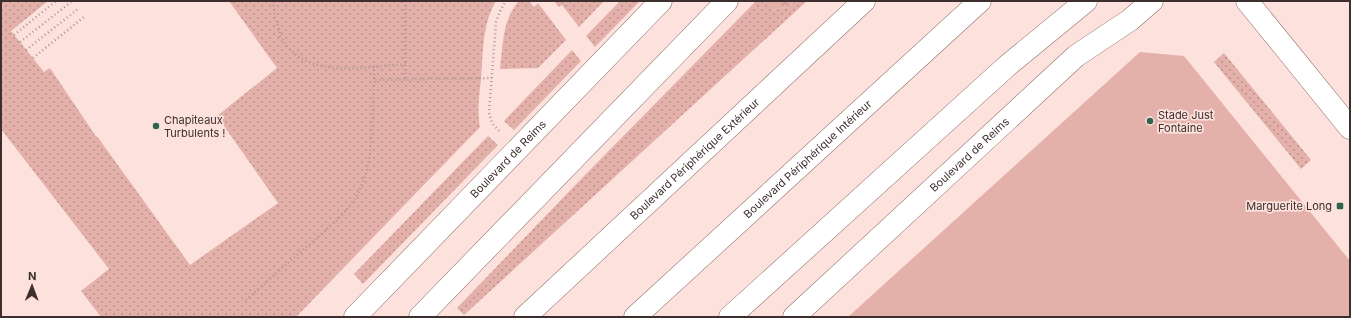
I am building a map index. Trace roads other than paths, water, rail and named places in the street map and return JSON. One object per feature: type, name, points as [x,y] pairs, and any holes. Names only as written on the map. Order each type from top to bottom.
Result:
[{"type":"main road","name":"Boulevard de Reims","points":[[355,317],[661,1]]},
{"type":"main road","points":[[420,317],[727,1]]},
{"type":"main road","name":"Boulevard Périphérique Extérieur","points":[[525,317],[864,1]]},
{"type":"main road","name":"Boulevard Périphérique Intérieur","points":[[635,317],[980,1]]},
{"type":"main road","points":[[730,317],[1006,66],[1086,1]]},
{"type":"main road","name":"Boulevard de Reims","points":[[794,317],[1076,56],[1130,20],[1152,1]]},
{"type":"main road","points":[[1248,1],[1350,128]]},
{"type":"place","name":"Stade Just Fontaine","points":[[1150,121]]},
{"type":"place","name":"Chapiteaux Turbulents !","points":[[156,126]]},
{"type":"place","name":"Marguerite Long","points":[[1340,206]]}]
